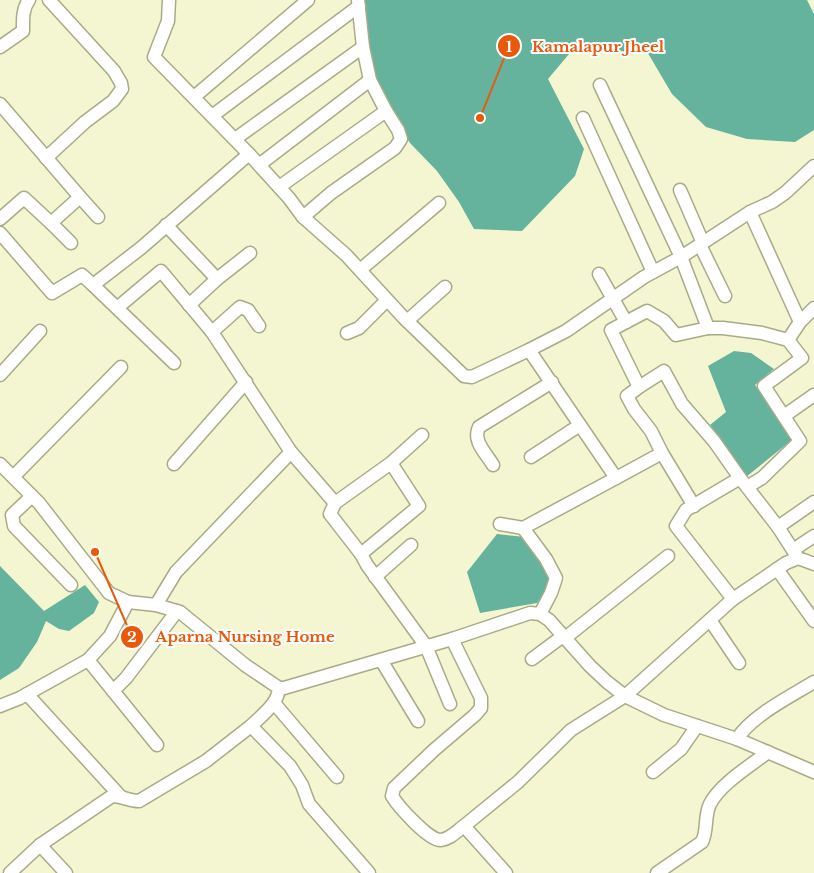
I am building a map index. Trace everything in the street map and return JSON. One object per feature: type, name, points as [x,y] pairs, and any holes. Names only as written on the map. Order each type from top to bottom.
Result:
[{"type":"street","points":[[0,47],[24,31],[23,18],[26,3],[29,0]]},
{"type":"street","points":[[46,158],[85,122],[113,101],[122,89],[122,83],[114,71],[49,0]]},
{"type":"street","points":[[169,0],[168,21],[154,57],[249,154],[303,217],[346,255],[407,321],[468,378],[566,331],[653,272],[681,257],[750,212],[772,202],[785,193],[814,166]]},
{"type":"street","points":[[194,97],[308,0]]},
{"type":"street","points":[[212,116],[359,3]]},
{"type":"street","points":[[303,217],[331,193],[399,144],[401,138],[370,80],[363,47],[359,3]]},
{"type":"street","points":[[235,139],[363,47]]},
{"type":"street","points":[[259,166],[370,80]]},
{"type":"street","points":[[600,85],[681,257],[708,328]]},
{"type":"street","points":[[0,104],[98,217]]},
{"type":"street","points":[[279,187],[386,111]]},
{"type":"street","points":[[583,118],[653,272]]},
{"type":"street","points":[[93,285],[141,248],[249,154]]},
{"type":"street","points":[[680,190],[725,296]]},
{"type":"street","points":[[51,223],[80,197]]},
{"type":"street","points":[[0,219],[24,198],[71,243]]},
{"type":"street","points":[[360,270],[439,203]]},
{"type":"street","points":[[750,212],[800,322]]},
{"type":"street","points":[[166,225],[218,279]]},
{"type":"street","points":[[0,233],[52,293],[82,275],[174,363]]},
{"type":"street","points":[[189,305],[250,252]]},
{"type":"street","points":[[116,308],[161,270],[212,332],[291,452],[335,503]]},
{"type":"street","points":[[600,274],[626,322]]},
{"type":"street","points":[[407,321],[445,286]]},
{"type":"street","points":[[347,333],[359,328],[387,300]]},
{"type":"street","points":[[212,332],[240,306],[248,310],[259,326]]},
{"type":"street","points":[[788,340],[800,322],[814,308]]},
{"type":"street","points":[[639,388],[611,330],[647,312],[664,321],[676,335],[708,328],[762,333],[788,340],[802,358],[764,386],[800,441],[762,478],[743,482],[686,510],[676,526],[733,599]]},
{"type":"street","points":[[0,375],[40,331]]},
{"type":"street","points":[[529,350],[616,478]]},
{"type":"street","points":[[12,477],[121,367]]},
{"type":"street","points":[[694,506],[651,431],[634,409],[627,396],[664,371],[682,404],[714,441],[778,527],[795,554],[814,564]]},
{"type":"street","points":[[174,464],[246,382]]},
{"type":"street","points":[[493,465],[476,439],[479,427],[552,382]]},
{"type":"street","points":[[784,416],[814,395]]},
{"type":"street","points":[[531,457],[580,426]]},
{"type":"street","points":[[422,435],[391,463],[335,503],[330,514],[361,554],[366,565],[426,646],[450,704]]},
{"type":"street","points":[[156,605],[176,572],[291,452]]},
{"type":"street","points":[[500,524],[523,528],[662,453]]},
{"type":"street","points":[[361,554],[419,506],[391,463]]},
{"type":"street","points":[[0,464],[32,496],[65,535],[109,593],[128,602],[156,605],[180,612],[245,665],[279,688],[297,685],[452,639],[530,613],[540,614],[549,620],[590,666],[625,696],[664,715],[738,739],[814,772]]},
{"type":"street","points":[[32,496],[12,515],[14,526],[71,585]]},
{"type":"street","points":[[778,527],[814,502]]},
{"type":"street","points":[[523,528],[546,559],[556,578],[551,593],[540,614]]},
{"type":"street","points":[[452,639],[481,698],[481,708],[394,788],[392,796],[426,833],[434,839],[441,840],[449,838],[518,782],[571,730],[625,696],[733,599],[786,563],[814,536]]},
{"type":"street","points":[[375,577],[411,545]]},
{"type":"street","points":[[532,659],[564,637],[668,556]]},
{"type":"street","points":[[778,569],[814,621]]},
{"type":"street","points":[[0,706],[27,694],[88,660],[110,636],[128,602]]},
{"type":"street","points":[[113,690],[126,678],[177,611]]},
{"type":"street","points":[[710,620],[739,663]]},
{"type":"street","points":[[88,660],[157,745]]},
{"type":"street","points":[[381,660],[418,721]]},
{"type":"street","points":[[738,739],[748,725],[814,682]]},
{"type":"street","points":[[10,873],[40,845],[112,796],[139,801],[206,761],[252,726],[274,703],[278,696],[279,688]]},
{"type":"street","points":[[27,694],[121,797]]},
{"type":"street","points":[[274,703],[337,777]]},
{"type":"street","points":[[252,726],[290,766],[302,785],[309,804],[369,873]]},
{"type":"street","points":[[653,772],[681,750],[697,726]]},
{"type":"street","points":[[657,873],[702,842],[706,834],[707,813],[714,798],[723,788],[768,752]]},
{"type":"street","points":[[464,826],[506,873]]},
{"type":"street","points":[[40,845],[66,873]]},
{"type":"water","points":[[357,0],[807,0],[814,14],[814,130],[795,142],[747,139],[706,127],[672,94],[642,43],[624,52],[598,43],[569,54],[548,79],[584,149],[575,176],[522,231],[474,229],[459,202],[437,171],[410,143],[365,74]]},
{"type":"water","points":[[734,351],[751,353],[774,369],[755,385],[793,439],[746,477],[710,425],[726,412],[708,366]]},
{"type":"water","points":[[497,534],[525,537],[553,582],[537,603],[480,613],[467,572]]},
{"type":"water","points":[[0,566],[44,611],[85,585],[99,602],[94,613],[69,631],[59,629],[46,621],[37,642],[19,668],[0,680]]},
{"type":"place","name":"Kamalapur Jheel","points":[[480,118]]},
{"type":"place","name":"Aparna Nursing Home","points":[[95,552]]}]
